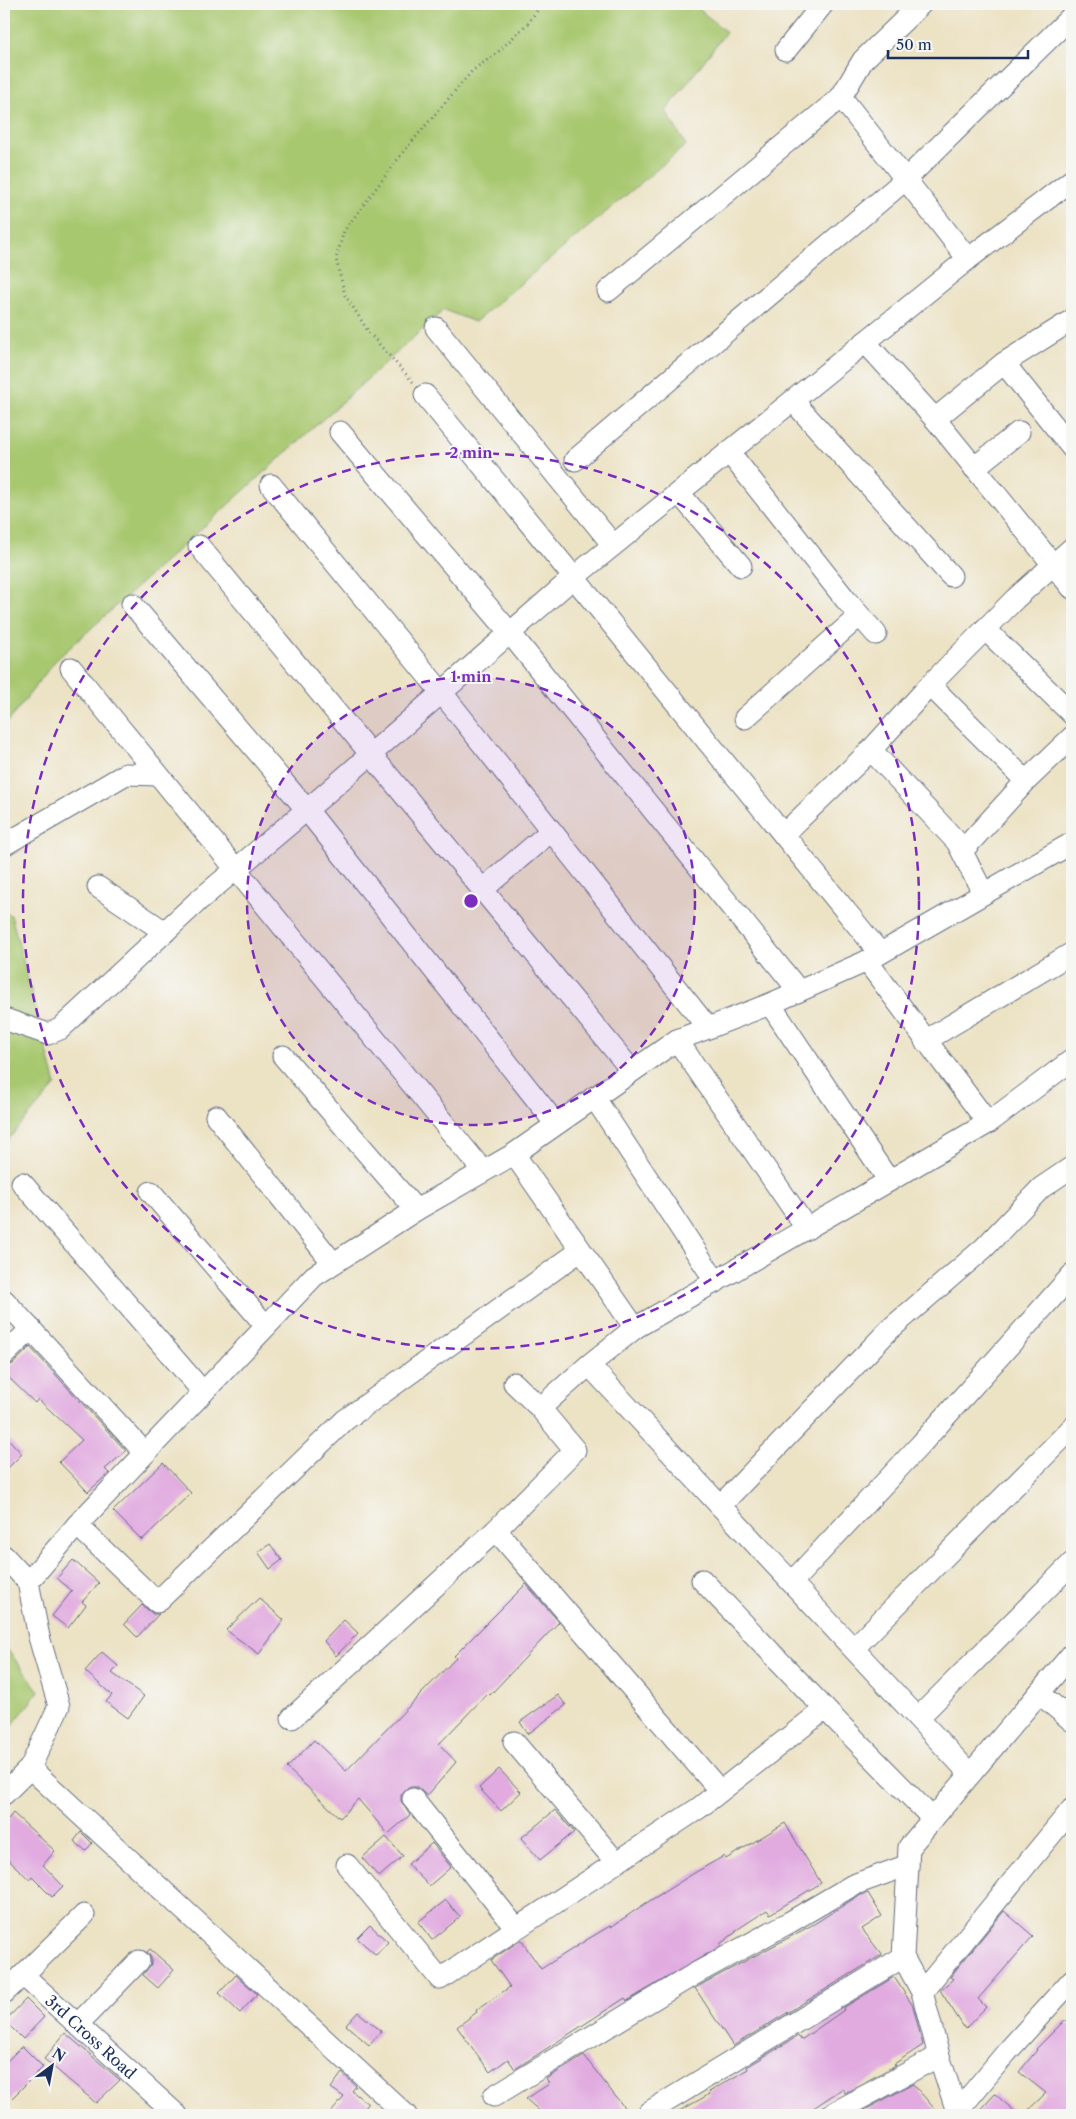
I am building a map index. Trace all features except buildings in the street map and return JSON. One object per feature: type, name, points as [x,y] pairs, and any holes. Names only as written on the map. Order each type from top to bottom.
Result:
[{"type":"street","points":[[786,50],[823,4]]},
{"type":"street","points":[[608,291],[840,97],[863,60],[921,4]]},
{"type":"street","points":[[575,460],[906,179],[1072,16]]},
{"type":"street","points":[[840,97],[968,259]]},
{"type":"street","points":[[4,1019],[48,1034],[60,1029],[236,869],[372,754],[574,577],[968,259],[1072,180]]},
{"type":"street","points":[[935,420],[1004,363],[1072,320]]},
{"type":"street","points":[[436,328],[614,545]]},
{"type":"street","points":[[865,342],[935,420],[1072,588]]},
{"type":"street","points":[[1004,363],[1072,448]]},
{"type":"street","points":[[425,395],[784,834],[873,957],[925,1041],[988,1123]]},
{"type":"street","points":[[793,401],[951,576]]},
{"type":"street","points":[[340,432],[510,633],[799,991]]},
{"type":"street","points":[[974,468],[1020,432]]},
{"type":"street","points":[[729,452],[859,616],[876,634]]},
{"type":"street","points":[[271,485],[442,693],[708,1028]]},
{"type":"street","points":[[678,493],[741,566]]},
{"type":"street","points":[[199,546],[632,1071]]},
{"type":"street","points":[[784,834],[871,750],[930,685],[985,629],[1072,548]]},
{"type":"street","points":[[132,604],[307,810],[556,1124]]},
{"type":"street","points":[[745,718],[859,616]]},
{"type":"street","points":[[985,629],[1072,714]]},
{"type":"street","points":[[71,668],[483,1171]]},
{"type":"street","points":[[930,685],[1026,781]]},
{"type":"street","points":[[963,850],[1026,781],[1072,737]]},
{"type":"street","points":[[871,750],[963,850],[983,892]]},
{"type":"street","points":[[4,845],[8,840],[62,812],[126,774],[158,774]]},
{"type":"street","points":[[483,889],[551,831]]},
{"type":"street","points":[[28,1582],[77,1525],[314,1276],[416,1210],[514,1154],[677,1040],[770,1004],[873,957],[1072,842]]},
{"type":"street","points":[[98,887],[165,932]]},
{"type":"street","points":[[925,1041],[1072,953]]},
{"type":"street","points":[[770,1004],[889,1181]]},
{"type":"street","points":[[677,1040],[807,1229]]},
{"type":"street","points":[[283,1056],[416,1210]]},
{"type":"street","points":[[543,1405],[635,1328],[988,1123],[1072,1060]]},
{"type":"street","points":[[594,1098],[716,1282]]},
{"type":"street","points":[[216,1116],[333,1263]]},
{"type":"street","points":[[514,1154],[635,1328]]},
{"type":"street","points":[[721,1505],[889,1330],[984,1248],[1041,1188],[1072,1167]]},
{"type":"street","points":[[22,1183],[203,1392]]},
{"type":"street","points":[[151,1192],[266,1326]]},
{"type":"street","points":[[77,1525],[157,1602],[345,1420],[580,1251]]},
{"type":"street","points":[[792,1582],[921,1444],[1072,1275]]},
{"type":"street","points":[[4,1300],[145,1453]]},
{"type":"street","points":[[4,1355],[30,1329]]},
{"type":"street","points":[[589,1365],[970,1774]]},
{"type":"street","points":[[292,1718],[496,1530],[575,1450],[543,1405],[514,1383]]},
{"type":"street","points":[[854,1648],[1072,1428]]},
{"type":"street","points":[[496,1530],[720,1791]]},
{"type":"street","points":[[4,1556],[28,1582],[39,1637],[59,1706],[30,1768],[4,1794]]},
{"type":"street","points":[[918,1718],[1072,1563]]},
{"type":"street","points":[[702,1580],[933,1819]]},
{"type":"street","points":[[957,2114],[922,1992],[903,1957],[909,1847],[1072,1654]]},
{"type":"street","points":[[1039,1693],[1072,1722]]},
{"type":"street","points":[[346,1865],[440,1979],[699,1808],[825,1709]]},
{"type":"street","points":[[514,1742],[616,1862]]},
{"type":"street","points":[[30,1768],[406,2115]]},
{"type":"street","points":[[413,1799],[516,1928]]},
{"type":"street","points":[[922,1992],[1072,1809]]},
{"type":"street","points":[[494,2096],[693,1975],[853,1885],[908,1865]]},
{"type":"street","points":[[4,1993],[84,1915]]},
{"type":"street","points":[[649,2112],[903,1957]]},
{"type":"street","points":[[77,2025],[139,1961]]},
{"type":"street","name":"3rd Cross Road","points":[[23,1975],[177,2115]]},
{"type":"street","points":[[957,2114],[1006,2053],[1072,1980]]},
{"type":"street","points":[[830,2115],[939,2056]]},
{"type":"path","points":[[425,395],[370,334],[345,295],[336,260],[344,230],[404,151],[472,71],[497,53],[528,23],[542,4]]},
{"type":"green space","points":[[4,4],[693,4],[726,32],[666,111],[686,145],[475,322],[444,310],[55,661],[4,727]]},
{"type":"green space","points":[[4,913],[11,915],[56,1085],[4,1144]]},
{"type":"green space","points":[[4,1645],[39,1691],[4,1736]]}]
